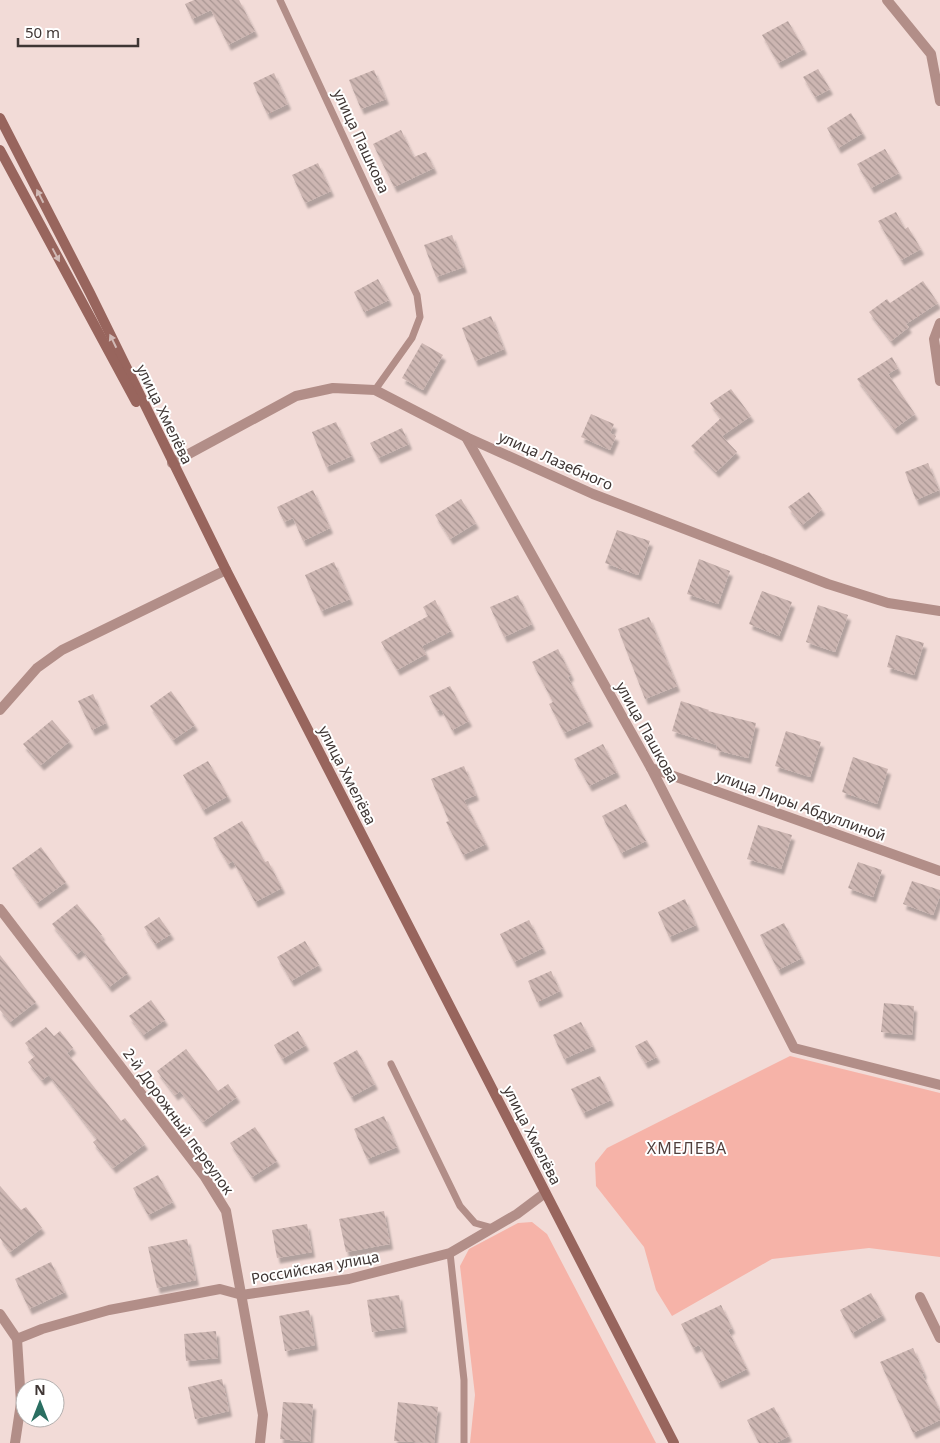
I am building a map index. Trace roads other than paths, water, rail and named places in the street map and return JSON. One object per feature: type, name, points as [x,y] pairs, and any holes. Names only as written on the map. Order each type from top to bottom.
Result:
[{"type":"main road","name":"улица Хмелёва","points":[[0,118],[90,293],[226,570],[674,1443]]},
{"type":"main road","points":[[0,150],[126,384],[172,463]]},
{"type":"street","points":[[887,0],[935,55],[940,101]]},
{"type":"street","points":[[940,323],[934,339],[940,381]]},
{"type":"street","name":"улица Лазебного","points":[[172,463],[296,396],[333,388],[375,390],[466,437],[593,494],[828,584],[888,603],[940,611]]},
{"type":"street","name":"улица Пашкова","points":[[466,437],[652,768],[794,1048],[940,1085]]},
{"type":"street","points":[[0,710],[37,668],[62,650],[226,570]]},
{"type":"street","name":"улица Лиры Абдуллиной","points":[[652,768],[940,871]]},
{"type":"street","name":"2-й Дорожный переулок","points":[[0,909],[205,1177],[226,1211],[263,1415],[260,1443]]},
{"type":"street","name":"Российская улица","points":[[17,1339],[42,1329],[109,1310],[220,1289],[242,1295],[349,1279],[450,1253],[517,1214],[545,1193]]},
{"type":"street","points":[[920,1297],[940,1338]]},
{"type":"street","points":[[0,1314],[17,1339],[21,1403],[15,1443]]},
{"type":"lane","name":"улица Пашкова","points":[[280,0],[417,294],[420,317],[412,338],[375,390]]},
{"type":"lane","points":[[391,1064],[460,1206],[475,1223],[493,1228]]},
{"type":"lane","points":[[450,1253],[464,1380],[464,1443]]},
{"type":"district","name":"ХМЕЛЕВА","points":[[687,1148]]}]
